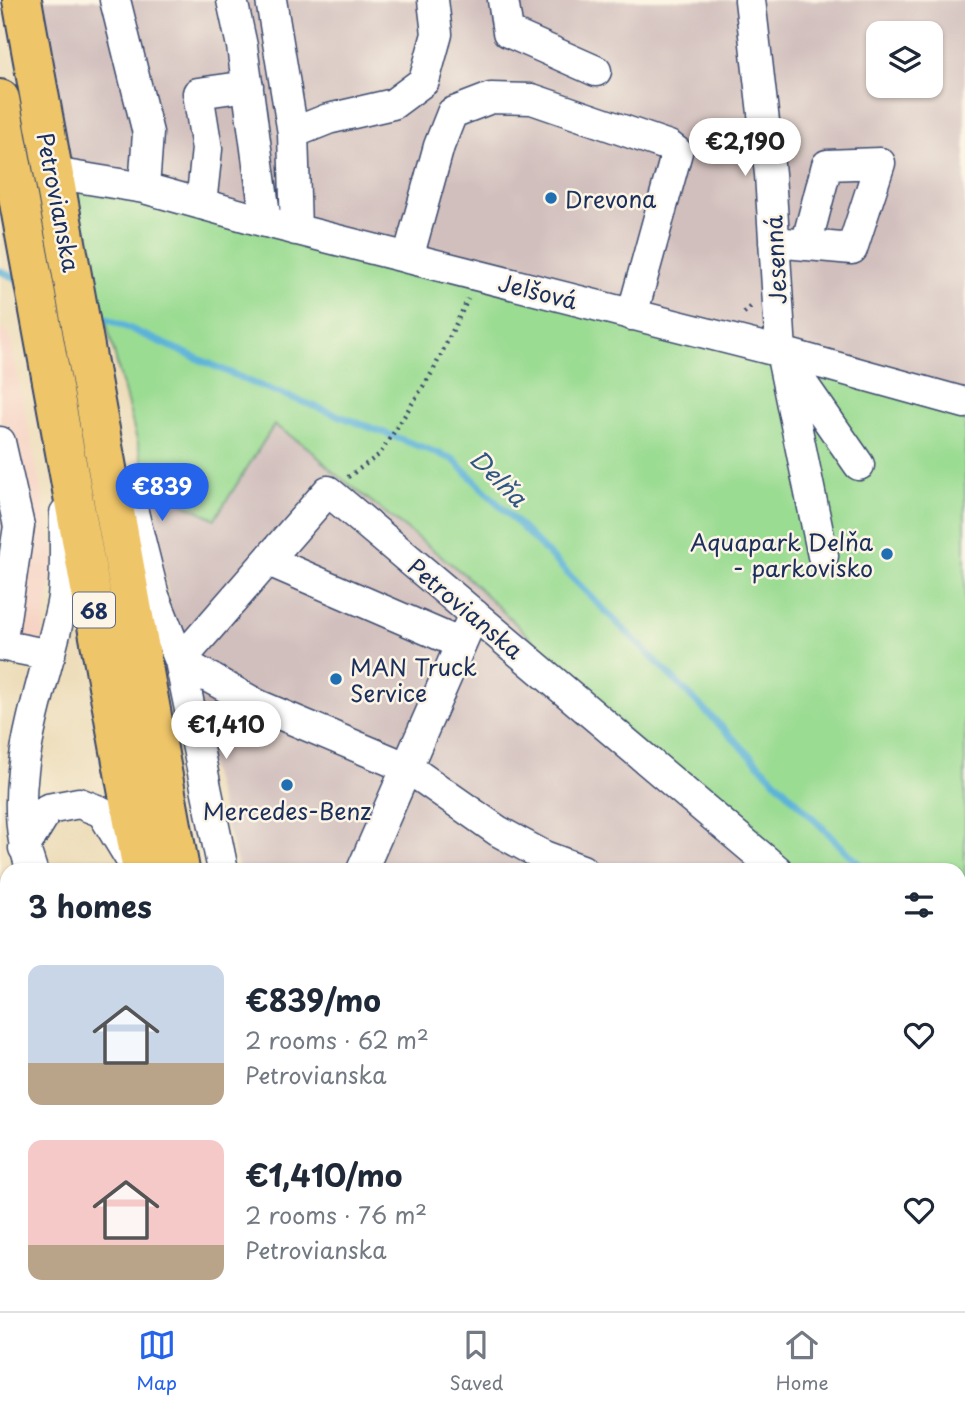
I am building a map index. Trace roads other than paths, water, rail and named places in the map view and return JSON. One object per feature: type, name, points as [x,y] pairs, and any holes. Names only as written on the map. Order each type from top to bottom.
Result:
[{"type":"main road","name":"Petrovianska","points":[[22,0],[179,863]]},
{"type":"main road","name":"Petrovianska","points":[[0,99],[66,453],[138,863]]},
{"type":"street","points":[[115,0],[148,133],[144,188]]},
{"type":"street","points":[[232,0],[248,86],[266,222]]},
{"type":"street","points":[[271,0],[293,133],[296,230]]},
{"type":"street","points":[[293,133],[328,119],[393,104],[424,81],[438,34],[433,0]]},
{"type":"street","points":[[503,0],[508,32],[596,71]]},
{"type":"street","name":"Jesenná","points":[[750,0],[770,174],[781,352]]},
{"type":"street","points":[[201,204],[207,149],[198,93],[248,86]]},
{"type":"street","points":[[408,258],[439,146],[452,113],[491,98],[532,99],[669,146],[677,152],[632,315]]},
{"type":"street","name":"Jelšová","points":[[52,173],[144,188],[296,230],[781,352],[965,403]]},
{"type":"street","points":[[774,242],[806,245]]},
{"type":"street","points":[[781,352],[859,465]]},
{"type":"street","points":[[781,352],[823,556]]},
{"type":"street","name":"Petrovianska","points":[[95,405],[116,452],[154,596],[180,662],[222,863]]},
{"type":"street","points":[[0,442],[19,526],[7,561],[1,645],[50,655]]},
{"type":"street","name":"Petrovianska","points":[[28,859],[9,791],[50,655],[63,600],[66,453]]},
{"type":"street","name":"Petrovianska","points":[[269,561],[328,491],[769,863]]},
{"type":"street","points":[[461,644],[269,561],[180,662],[258,705],[408,768],[498,831],[544,856],[563,863]]},
{"type":"street","points":[[365,863],[474,614]]},
{"type":"street","points":[[28,859],[48,809],[79,803],[102,812],[135,863]]},
{"type":"waterway","name":"Delňa","points":[[0,271],[20,280]]},
{"type":"waterway","name":"Delňa","points":[[92,312],[253,383],[453,459],[858,863]]},
{"type":"place","name":"Drevona","points":[[551,198]]},
{"type":"place","name":"Aquapark Delňa - parkovisko","points":[[887,554]]},
{"type":"place","name":"MAN Truck Service","points":[[336,679]]},
{"type":"place","name":"Mercedes-Benz","points":[[287,785]]}]
